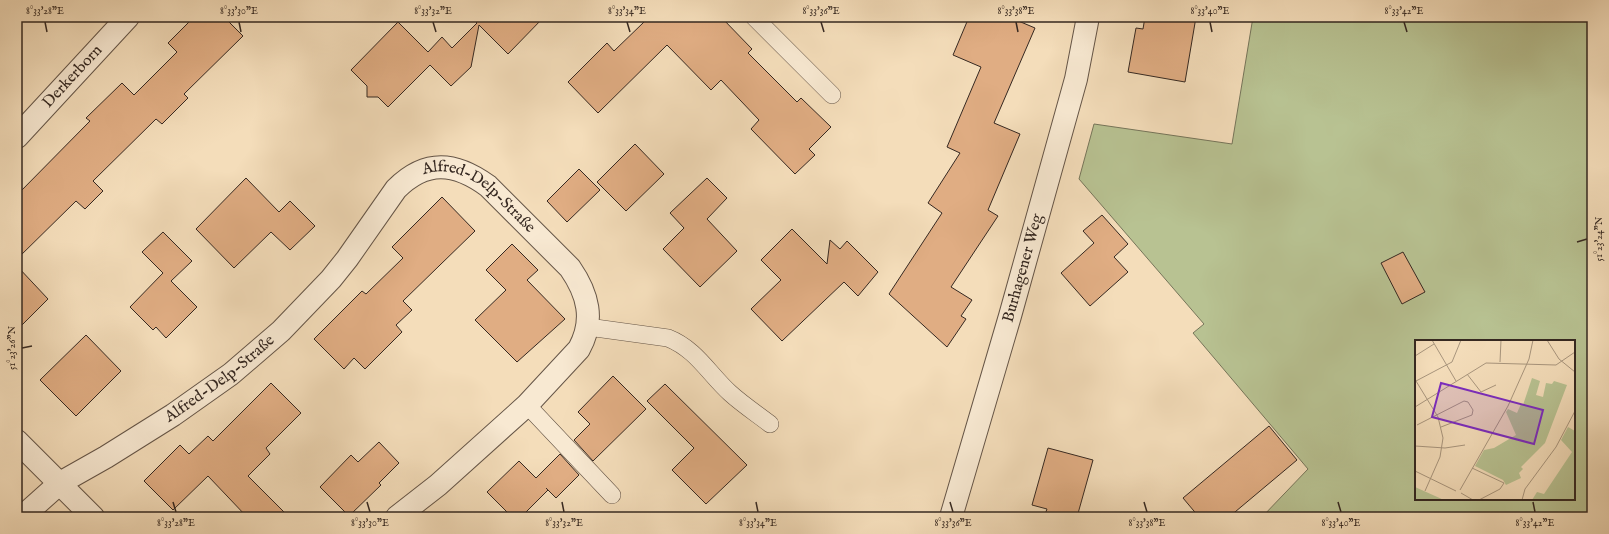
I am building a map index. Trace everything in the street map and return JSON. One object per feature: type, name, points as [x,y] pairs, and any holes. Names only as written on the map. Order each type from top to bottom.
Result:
[{"type":"street","name":"Derkerborn","points":[[17,137],[128,17]]},
{"type":"street","name":"Burhagener Weg","points":[[951,517],[1010,316],[1076,79],[1088,17]]},
{"type":"street","name":"Alfred-Delp-Straße","points":[[22,517],[60,483],[106,457],[174,415],[231,374],[281,331],[331,279],[404,180],[430,169],[456,169],[475,177],[488,186],[570,268],[579,280],[584,292],[589,316],[588,327],[585,339],[579,349],[527,405],[459,467],[397,517]]},
{"type":"street","points":[[17,441],[93,517]]},
{"type":"lane","points":[[754,17],[832,95]]},
{"type":"lane","points":[[588,327],[668,338],[676,341],[700,359],[730,393],[770,424]]},
{"type":"lane","points":[[527,405],[612,495]]},
{"type":"green space","points":[[1253,17],[1592,17],[1592,517],[1262,517],[1308,469],[1193,333],[1204,324],[1079,179],[1094,124],[1232,144]]},
{"type":"building","points":[[194,17],[224,17],[243,36],[184,94],[188,98],[162,124],[156,119],[93,181],[103,191],[85,209],[76,201],[17,259],[17,195],[90,121],[86,118],[122,83],[134,95],[177,52],[168,43]]},
{"type":"building","points":[[471,17],[544,17],[508,54],[479,25],[471,67],[451,86],[430,65],[388,107],[378,97],[367,97],[367,86],[351,70],[398,22],[428,52],[442,37],[452,48],[477,23]]},
{"type":"building","points":[[639,17],[721,17],[752,49],[748,53],[797,102],[801,98],[831,127],[809,149],[815,155],[795,174],[751,129],[759,120],[721,80],[711,90],[667,45],[598,113],[568,82],[607,43],[614,51],[644,22]]},
{"type":"building","points":[[969,17],[1009,17],[1035,28],[994,123],[1020,134],[988,210],[998,216],[951,287],[972,300],[961,316],[966,319],[947,347],[889,294],[942,213],[928,203],[960,153],[947,147],[981,67],[953,55]]},
{"type":"building","points":[[1145,17],[1196,17],[1185,82],[1128,72],[1136,28],[1143,29]]},
{"type":"building","points":[[635,144],[664,174],[626,211],[597,182]]},
{"type":"building","points":[[579,169],[600,190],[567,222],[547,201]]},
{"type":"building","points":[[246,178],[279,212],[290,201],[315,226],[290,250],[271,232],[234,268],[196,229]]},
{"type":"building","points":[[707,178],[727,198],[707,219],[737,251],[700,287],[663,249],[684,228],[670,213]]},
{"type":"building","points":[[442,197],[475,231],[403,301],[412,310],[396,325],[402,332],[365,369],[354,358],[344,369],[314,339],[362,291],[366,294],[403,258],[392,247]]},
{"type":"building","points":[[1102,215],[1128,244],[1114,257],[1128,272],[1090,306],[1061,273],[1094,243],[1083,231]]},
{"type":"building","points":[[792,229],[827,264],[830,240],[840,249],[847,241],[878,272],[858,296],[844,282],[782,341],[751,309],[781,280],[761,260]]},
{"type":"building","points":[[163,232],[192,261],[171,281],[197,307],[166,338],[156,327],[153,330],[130,307],[163,273],[142,252]]},
{"type":"building","points":[[512,244],[538,270],[527,280],[565,319],[517,362],[475,320],[506,290],[486,270]]},
{"type":"building","points":[[1403,252],[1425,292],[1402,304],[1381,263]]},
{"type":"building","points":[[17,266],[48,299],[17,330]]},
{"type":"building","points":[[86,335],[121,371],[76,416],[40,380]]},
{"type":"building","points":[[613,376],[646,409],[593,461],[574,440],[590,424],[578,412]]},
{"type":"building","points":[[271,383],[301,413],[266,448],[270,454],[248,476],[289,517],[247,517],[208,476],[173,510],[144,481],[180,445],[189,454],[208,436],[213,441]]},
{"type":"building","points":[[665,384],[747,465],[706,504],[672,470],[694,448],[647,401]]},
{"type":"building","points":[[1269,426],[1297,460],[1229,517],[1199,517],[1183,498]]},
{"type":"building","points":[[379,442],[399,463],[379,483],[381,485],[349,516],[320,487],[351,455],[358,462]]},
{"type":"building","points":[[1048,448],[1093,460],[1077,517],[1044,517],[1047,509],[1032,505]]},
{"type":"building","points":[[560,454],[579,475],[556,498],[548,490],[521,517],[512,517],[487,492],[519,461],[536,478]]}]
